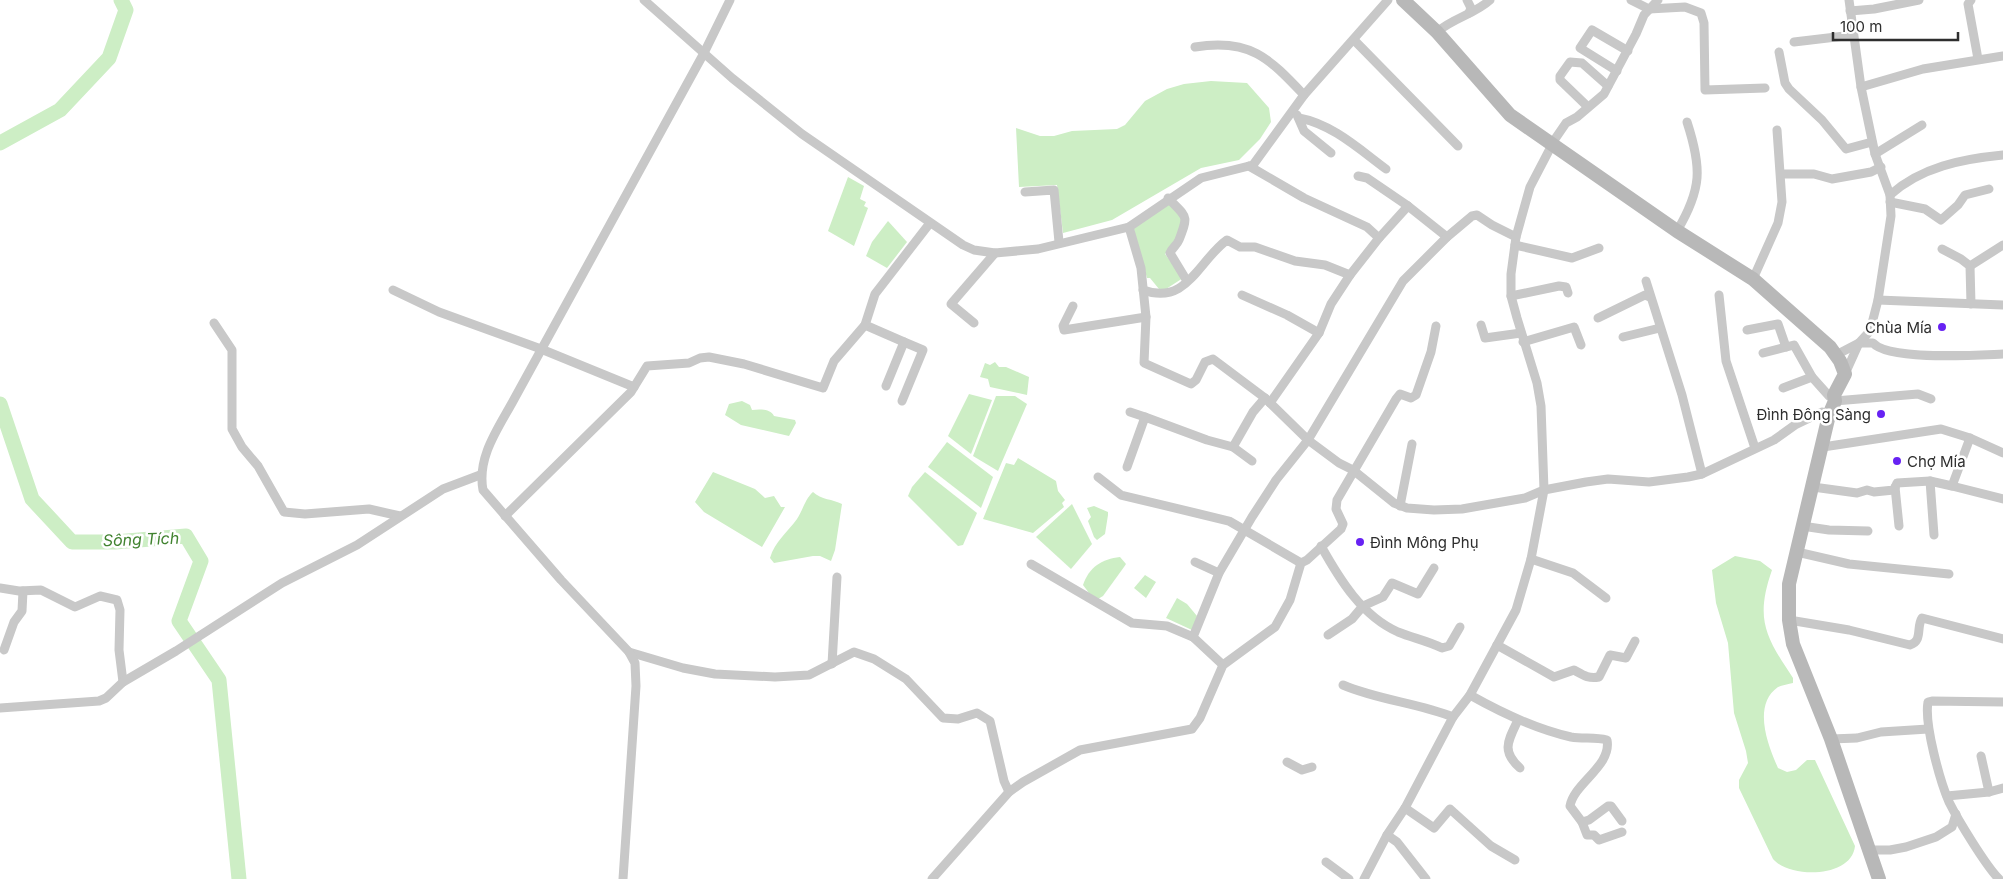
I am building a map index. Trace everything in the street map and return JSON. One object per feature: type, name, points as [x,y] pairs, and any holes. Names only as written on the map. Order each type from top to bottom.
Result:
[{"type":"street","points":[[644,0],[704,53],[802,134],[882,187],[930,223],[974,250],[995,253],[1038,249],[1059,242],[1129,227],[1168,198],[1201,178],[1250,166],[1257,161],[1297,114],[1304,95],[1388,0]]},
{"type":"street","points":[[623,879],[636,674],[635,664],[629,652],[561,580],[483,490],[480,475],[485,453],[704,53],[730,0]]},
{"type":"street","points":[[1403,0],[1437,32],[1510,115],[1678,231],[1754,279],[1814,332],[1836,355],[1845,374]]},
{"type":"street","points":[[1467,0],[1471,8],[1469,12]]},
{"type":"street","points":[[1437,32],[1456,18],[1480,8],[1490,0]]},
{"type":"street","points":[[1631,0],[1649,9],[1685,7],[1701,13],[1704,23],[1706,90],[1765,88]]},
{"type":"street","points":[[1364,879],[1387,835],[1405,808],[1453,717],[1470,695],[1516,610],[1531,559],[1544,490],[1539,390],[1522,338],[1512,296],[1511,274],[1515,241],[1533,177],[1566,123],[1604,94],[1649,9],[1658,0]]},
{"type":"street","points":[[1849,0],[1861,88],[1875,154],[1881,167],[1890,199],[1891,216],[1878,300],[1870,331],[1859,343],[1834,398],[1829,415],[1823,447],[1789,584],[1789,620],[1793,644],[1831,739],[1879,879]]},
{"type":"street","points":[[1850,11],[1874,9],[1919,0]]},
{"type":"street","points":[[1968,1],[1978,59]]},
{"type":"street","points":[[1617,71],[1580,48],[1592,30],[1628,50]]},
{"type":"street","points":[[1794,42],[1853,35]]},
{"type":"street","points":[[1354,40],[1458,146]]},
{"type":"street","points":[[1195,47],[1211,44],[1229,45],[1256,52],[1275,64],[1304,95]]},
{"type":"street","points":[[1779,52],[1785,83],[1789,89],[1812,109],[1846,149],[1872,142]]},
{"type":"street","points":[[1861,88],[1923,69],[2003,56]]},
{"type":"street","points":[[1588,107],[1560,80],[1560,76],[1570,62],[1582,63],[1608,86]]},
{"type":"street","points":[[1297,114],[1304,131],[1331,153]]},
{"type":"street","points":[[1297,114],[1327,127],[1386,169]]},
{"type":"street","points":[[1678,231],[1690,209],[1699,177],[1694,146],[1686,122]]},
{"type":"street","points":[[1875,154],[1922,125]]},
{"type":"street","points":[[1754,279],[1778,223],[1782,202],[1777,130]]},
{"type":"street","points":[[1890,199],[1901,186],[1937,168],[1959,160],[2003,155]]},
{"type":"street","points":[[1250,166],[1304,198],[1367,227],[1379,238]]},
{"type":"street","points":[[1781,174],[1814,174],[1832,179],[1870,172],[1881,167]]},
{"type":"street","points":[[1358,176],[1367,178],[1408,206],[1447,237]]},
{"type":"street","points":[[1890,199],[1925,209],[1941,220],[1958,205],[1965,195],[1989,189]]},
{"type":"street","points":[[1025,192],[1054,190],[1059,242]]},
{"type":"street","points":[[1168,198],[1186,216],[1187,221],[1179,240],[1170,253],[1187,281]]},
{"type":"street","points":[[1232,447],[1253,412],[1268,400],[1319,333],[1331,304],[1350,275],[1379,238],[1408,206]]},
{"type":"street","points":[[1193,637],[1220,573],[1276,480],[1308,440],[1403,281],[1447,237],[1472,216],[1478,214],[1515,241],[1572,258],[1599,248]]},
{"type":"street","points":[[505,516],[634,387],[647,366],[689,363],[700,358],[709,358],[744,364],[823,388],[834,361],[866,325],[875,294],[930,223]]},
{"type":"street","points":[[1129,227],[1141,268],[1146,317],[1144,363],[1191,384],[1196,380],[1205,362],[1213,359],[1268,400],[1308,440],[1339,463],[1353,470],[1400,506],[1434,510],[1462,509],[1525,498],[1563,485],[1608,479],[1668,481],[1702,474],[1784,435],[1807,418],[1822,412],[1829,415]]},
{"type":"street","points":[[1143,290],[1155,295],[1175,291],[1193,278],[1219,246],[1227,240],[1240,247],[1255,247],[1296,261],[1325,265],[1350,275]]},
{"type":"street","points":[[1970,266],[2003,245]]},
{"type":"street","points":[[1942,249],[1970,266]]},
{"type":"street","points":[[974,322],[950,304],[995,253]]},
{"type":"street","points":[[1970,266],[1971,304]]},
{"type":"street","points":[[1646,280],[1682,395],[1702,474]]},
{"type":"street","points":[[1512,296],[1559,286],[1566,287],[1568,293]]},
{"type":"street","points":[[392,290],[439,312],[541,349],[634,387]]},
{"type":"street","points":[[1242,295],[1287,315],[1319,333]]},
{"type":"street","points":[[1598,318],[1645,295],[1650,297]]},
{"type":"street","points":[[1719,295],[1726,361],[1755,448]]},
{"type":"street","points":[[1878,300],[2003,305]]},
{"type":"street","points":[[1073,306],[1063,326],[1064,330],[1146,317]]},
{"type":"street","points":[[214,323],[232,350],[232,428],[242,447],[262,472],[284,512],[304,514],[369,509],[400,516]]},
{"type":"street","points":[[1747,330],[1778,324],[1786,347]]},
{"type":"street","points":[[866,325],[923,350],[902,401]]},
{"type":"street","points":[[1481,325],[1485,338],[1522,338],[1572,327],[1576,329],[1581,345]]},
{"type":"street","points":[[932,879],[1009,792],[1023,782],[1080,750],[1192,729],[1200,718],[1223,665],[1275,627],[1290,600],[1301,563],[1307,560],[1343,526],[1336,504],[1353,470],[1399,395],[1411,398],[1417,392],[1431,352],[1436,326]]},
{"type":"street","points":[[1623,337],[1660,328]]},
{"type":"street","points":[[886,386],[904,342]]},
{"type":"street","points":[[1836,355],[1859,343],[1873,343],[1878,348],[1910,355],[2003,354]]},
{"type":"street","points":[[1763,353],[1795,346],[1812,377],[1829,396],[1834,398],[1918,394],[1931,399]]},
{"type":"street","points":[[1783,388],[1812,377]]},
{"type":"street","points":[[1130,412],[1232,447],[1252,461]]},
{"type":"street","points":[[1127,467],[1145,417]]},
{"type":"street","points":[[1823,447],[1941,429],[1970,438],[2003,452]]},
{"type":"street","points":[[1952,486],[1970,438]]},
{"type":"street","points":[[1400,506],[1412,444]]},
{"type":"street","points":[[0,708],[99,701],[106,698],[123,682],[176,651],[282,583],[357,545],[442,489],[480,475]]},
{"type":"street","points":[[1098,478],[1121,496],[1216,516],[1246,529],[1301,563]]},
{"type":"street","points":[[1813,487],[1857,492],[1867,490],[1887,492],[1894,490],[1898,482],[1930,481],[2003,499]]},
{"type":"street","points":[[1930,481],[1934,535]]},
{"type":"street","points":[[1895,487],[1899,526]]},
{"type":"street","points":[[1802,526],[1829,530],[1868,531]]},
{"type":"street","points":[[1321,546],[1338,577],[1363,606],[1380,622],[1397,631],[1442,648],[1449,646],[1460,628]]},
{"type":"street","points":[[1797,552],[1849,564],[1949,574]]},
{"type":"street","points":[[1531,559],[1573,573],[1606,598]]},
{"type":"street","points":[[1195,562],[1220,573]]},
{"type":"street","points":[[1031,564],[1132,623],[1167,626],[1193,637],[1223,665]]},
{"type":"street","points":[[1328,635],[1352,619],[1363,606],[1383,597],[1392,583],[1418,594],[1434,568]]},
{"type":"street","points":[[832,664],[837,577]]},
{"type":"street","points":[[0,588],[23,591],[41,590],[75,607],[100,596],[117,600],[120,610],[119,650],[123,682]]},
{"type":"street","points":[[4,650],[14,622],[21,614],[23,591]]},
{"type":"street","points":[[1789,620],[1854,631],[1910,645],[1915,643],[1918,638],[1919,621],[1922,618],[2003,638]]},
{"type":"street","points":[[1497,645],[1554,677],[1574,670],[1586,678],[1593,678],[1599,677],[1610,655],[1626,658],[1635,641]]},
{"type":"street","points":[[629,652],[683,668],[738,677],[796,677],[809,675],[849,653],[860,654],[874,659],[906,679],[943,718],[958,719],[977,714],[986,717],[992,725],[1004,781],[1009,792]]},
{"type":"street","points":[[1343,685],[1360,692],[1390,698],[1453,717]]},
{"type":"street","points":[[1470,695],[1518,720],[1563,735],[1607,740],[1607,749],[1601,762],[1570,804],[1582,822],[1586,834],[1594,836],[1598,840],[1622,832]]},
{"type":"street","points":[[1999,879],[1989,870],[1947,796],[1928,729],[1927,707],[1929,701],[2003,702]]},
{"type":"street","points":[[1518,720],[1509,739],[1508,753],[1510,759],[1520,768]]},
{"type":"street","points":[[1831,739],[1857,738],[1881,732],[1928,729]]},
{"type":"street","points":[[1981,756],[1989,792]]},
{"type":"street","points":[[1287,762],[1302,770],[1312,767]]},
{"type":"street","points":[[1947,796],[1989,792],[2003,788]]},
{"type":"street","points":[[1582,822],[1590,820],[1608,806],[1611,806],[1622,821]]},
{"type":"street","points":[[1405,808],[1434,828],[1448,808],[1491,846],[1514,860]]},
{"type":"street","points":[[1869,850],[1890,850],[1906,847],[1936,837],[1952,827],[1956,814]]},
{"type":"street","points":[[1387,835],[1397,842],[1426,879]]},
{"type":"street","points":[[1326,862],[1348,879]]},
{"type":"shaded area","points":[[1211,81],[1247,83],[1269,108],[1271,122],[1260,139],[1239,160],[1201,168],[1112,220],[1063,233],[1057,185],[1019,187],[1016,128],[1040,136],[1054,136],[1072,131],[1117,129],[1125,125],[1145,101],[1167,89],[1184,84]]},
{"type":"shaded area","points":[[848,177],[864,186],[860,199],[866,202],[864,206],[868,208],[854,246],[828,231]]},
{"type":"shaded area","points":[[1168,202],[1183,216],[1178,239],[1165,254],[1183,278],[1166,289],[1159,289],[1150,278],[1147,278],[1133,226]]},
{"type":"shaded area","points":[[888,221],[907,242],[887,268],[866,256],[872,242]]},
{"type":"shaded area","points":[[995,362],[999,367],[1006,367],[1029,377],[1027,395],[990,387],[988,379],[980,377],[985,363],[990,365]]},
{"type":"shaded area","points":[[969,394],[992,400],[971,454],[948,436]]},
{"type":"shaded area","points":[[996,396],[1015,396],[1027,404],[998,471],[973,456]]},
{"type":"shaded area","points":[[742,401],[750,405],[752,410],[765,410],[774,416],[795,420],[796,423],[789,436],[741,425],[725,415],[729,404]]},
{"type":"shaded area","points":[[947,442],[993,477],[981,508],[928,467]]},
{"type":"shaded area","points":[[1018,458],[1056,481],[1058,491],[1065,500],[1062,503],[1064,507],[1033,533],[983,519],[1006,463],[1014,465]]},
{"type":"shaded area","points":[[713,472],[755,489],[765,498],[774,496],[781,507],[785,507],[762,547],[704,512],[695,502]]},
{"type":"shaded area","points":[[925,472],[977,513],[963,545],[958,546],[908,496],[912,487]]},
{"type":"shaded area","points":[[813,492],[820,497],[842,504],[835,550],[831,561],[820,556],[813,556],[774,563],[770,558],[772,552],[797,519]]},
{"type":"shaded area","points":[[1072,504],[1092,544],[1071,569],[1036,537]]},
{"type":"shaded area","points":[[1094,506],[1108,512],[1105,534],[1097,540],[1088,521],[1091,517],[1087,508]]},
{"type":"shaded area","points":[[1735,556],[1760,561],[1772,570],[1764,602],[1766,627],[1776,650],[1793,678],[1793,683],[1778,687],[1770,695],[1766,704],[1764,726],[1770,749],[1778,768],[1787,772],[1796,770],[1807,760],[1815,760],[1855,846],[1851,857],[1843,864],[1832,869],[1819,872],[1793,870],[1773,859],[1739,788],[1739,780],[1748,763],[1734,713],[1728,643],[1716,603],[1712,570]]},
{"type":"shaded area","points":[[1120,557],[1126,564],[1103,596],[1098,599],[1089,593],[1083,585],[1089,573],[1102,562]]},
{"type":"shaded area","points":[[1145,575],[1156,582],[1146,598],[1134,588]]},
{"type":"shaded area","points":[[1177,598],[1187,604],[1197,616],[1192,630],[1166,618]]},
{"type":"waterway","name":"Sông Tích","points":[[0,143],[60,110],[109,58],[126,10],[121,0]]},
{"type":"waterway","name":"Sông Tích","points":[[0,404],[32,499],[72,542],[115,542],[186,536],[201,561],[179,621],[219,680],[239,879]]},
{"type":"place","name":"Chùa Mía","points":[[1942,327]]},
{"type":"place","name":"Đình Đông Sàng","points":[[1881,414]]},
{"type":"place","name":"Chợ Mía","points":[[1897,461]]},
{"type":"place","name":"Đình Mông Phụ","points":[[1360,542]]}]
